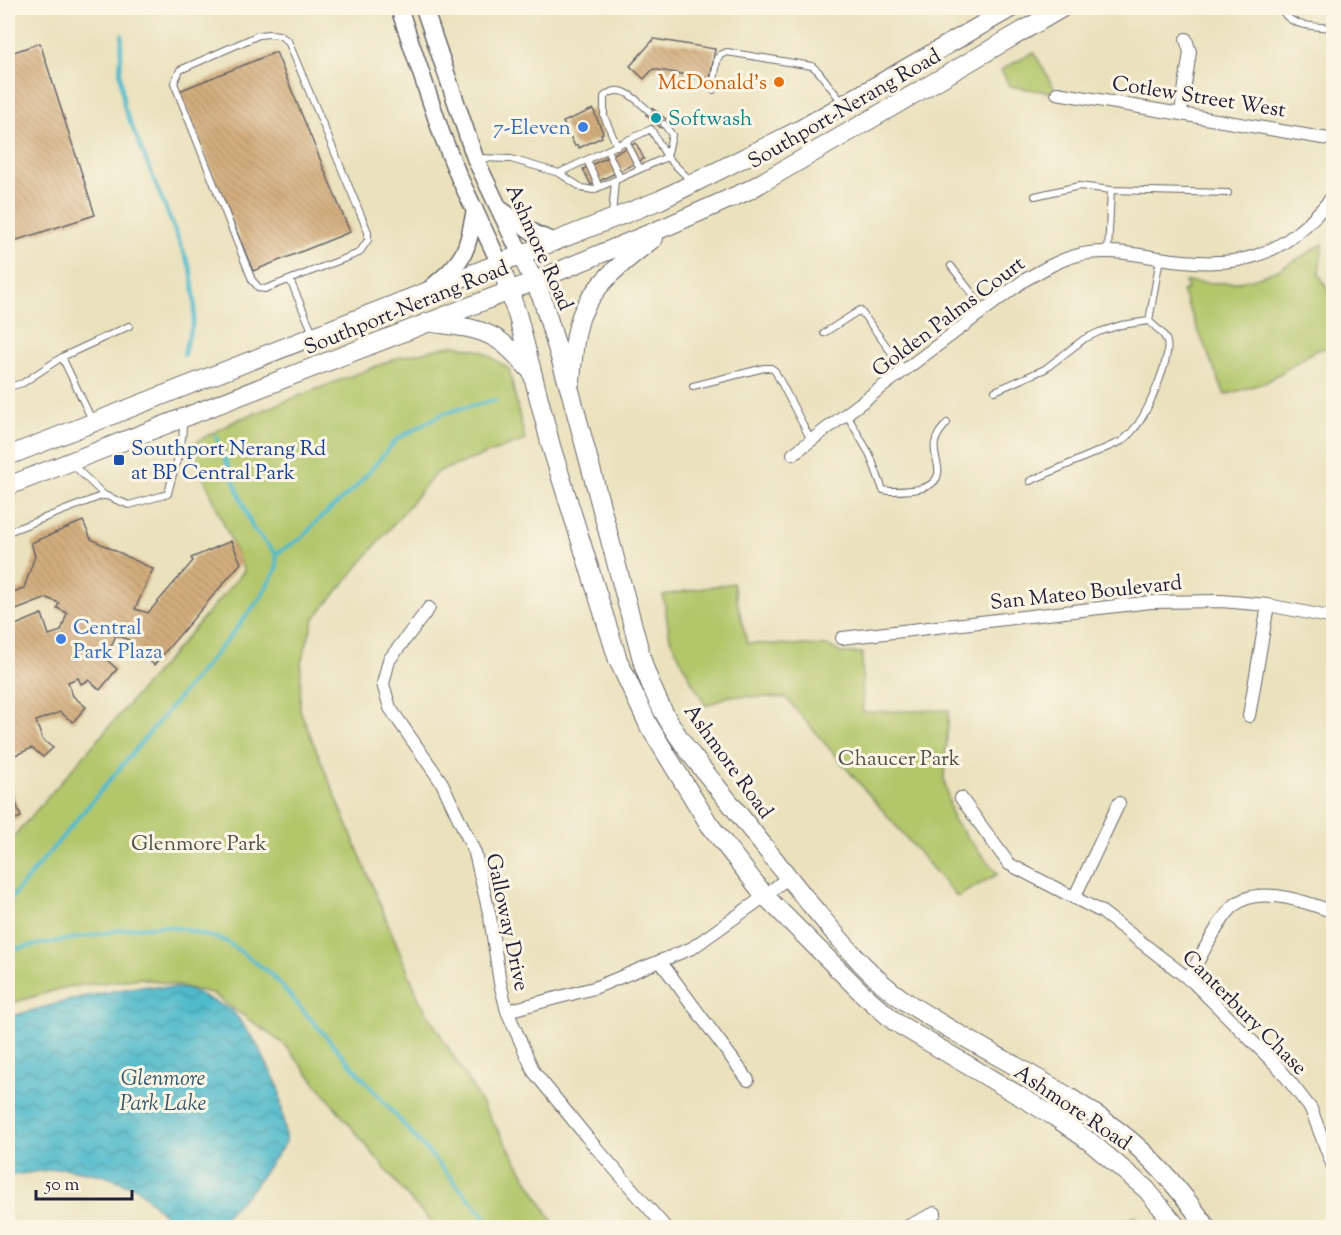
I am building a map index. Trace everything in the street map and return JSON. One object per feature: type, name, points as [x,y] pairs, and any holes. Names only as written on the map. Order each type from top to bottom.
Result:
[{"type":"main road","name":"Ashmore Road","points":[[399,8],[438,124],[474,210],[500,264],[509,290],[551,446],[618,660],[649,726],[709,824],[765,896],[842,974],[895,1022],[1054,1117],[1089,1141],[1146,1190],[1178,1227]]},
{"type":"main road","name":"Ashmore Road","points":[[423,8],[475,158],[542,298],[571,394],[644,667],[658,702],[685,745],[788,877],[849,949],[878,978],[903,1000],[1101,1119],[1132,1142],[1159,1167],[1207,1227]]},
{"type":"main road","name":"Southport-Nerang Road","points":[[8,456],[612,220],[693,184],[749,157],[1011,8]]},
{"type":"main road","name":"Southport-Nerang Road","points":[[8,486],[535,281],[749,190],[1062,8]]},
{"type":"main road","points":[[499,209],[537,235],[556,242]]},
{"type":"main road","points":[[425,293],[454,266],[464,253],[474,210]]},
{"type":"main road","points":[[571,394],[574,348],[581,317],[587,305],[596,291],[621,265],[670,225]]},
{"type":"main road","points":[[426,322],[475,330],[491,336],[508,348],[532,372]]},
{"type":"street","points":[[1181,112],[1190,52],[1186,39]]},
{"type":"street","name":"Cotlew Street West","points":[[1057,93],[1333,137]]},
{"type":"street","name":"Golden Palms Court","points":[[793,454],[1023,281],[1051,265],[1082,254],[1108,252],[1210,264],[1235,261],[1259,254],[1294,235],[1309,224],[1334,195]]},
{"type":"street","name":"San Mateo Boulevard","points":[[842,638],[1151,602],[1221,601],[1268,605],[1334,618]]},
{"type":"street","points":[[1249,716],[1268,605]]},
{"type":"street","name":"Galloway Drive","points":[[429,608],[389,660],[383,684],[390,708],[442,783],[475,853],[490,917],[500,983],[507,1011],[534,1072],[586,1136],[666,1227]]},
{"type":"street","name":"Canterbury Chase","points":[[961,798],[1009,864],[1102,912],[1188,979],[1280,1069],[1311,1109],[1334,1169]]},
{"type":"street","points":[[1074,898],[1119,803]]},
{"type":"street","points":[[507,1011],[594,988],[692,948],[788,877]]},
{"type":"street","points":[[1188,979],[1230,909],[1251,896],[1280,896],[1334,912]]},
{"type":"street","points":[[660,961],[748,1080]]},
{"type":"street","points":[[904,1227],[935,1213]]},
{"type":"lane","points":[[1281,8],[1284,15],[1294,22],[1334,28]]},
{"type":"lane","points":[[258,35],[279,35],[288,40],[368,232],[365,247],[359,253],[290,280],[265,289],[255,285],[174,83],[180,70],[258,35]]},
{"type":"lane","points":[[713,90],[717,60],[720,55],[728,52],[812,66],[843,104]]},
{"type":"lane","points":[[617,146],[604,116],[604,97],[609,93],[623,91],[649,111]]},
{"type":"lane","points":[[664,124],[672,135],[667,157]]},
{"type":"lane","points":[[560,173],[651,129],[667,157],[693,184]]},
{"type":"lane","points":[[627,141],[640,169]]},
{"type":"lane","points":[[607,150],[617,179],[612,220]]},
{"type":"lane","points":[[475,158],[511,159],[560,173],[582,188],[593,190],[667,157]]},
{"type":"lane","points":[[587,160],[599,187]]},
{"type":"lane","points":[[1035,196],[1079,186],[1111,190],[1228,193]]},
{"type":"lane","points":[[1108,252],[1111,190]]},
{"type":"lane","points":[[1149,321],[1160,258]]},
{"type":"lane","points":[[951,266],[985,310]]},
{"type":"lane","points":[[290,280],[314,336]]},
{"type":"lane","points":[[824,333],[860,310],[905,371]]},
{"type":"lane","points":[[995,392],[1045,369],[1084,339],[1099,332],[1121,325],[1149,321]]},
{"type":"lane","points":[[1030,481],[1122,441],[1139,423],[1167,354],[1167,341],[1164,335],[1149,321]]},
{"type":"lane","points":[[8,387],[23,383],[62,357],[129,326]]},
{"type":"lane","points":[[62,357],[93,422]]},
{"type":"lane","points":[[693,386],[771,368],[775,371],[812,441]]},
{"type":"lane","points":[[847,415],[870,455],[880,484],[884,490],[889,491],[927,487],[934,483],[939,472],[935,443],[947,423]]},
{"type":"lane","points":[[70,462],[104,495],[129,505],[168,494],[184,436],[183,418]]},
{"type":"lane","points":[[8,531],[104,495]]},
{"type":"green space","points":[[1034,52],[1054,88],[1053,93],[1010,86],[1001,70]]},
{"type":"green space","points":[[1323,244],[1319,273],[1333,301],[1333,346],[1314,351],[1267,382],[1225,395],[1182,291],[1188,289],[1185,282],[1224,283],[1260,277],[1282,268]]},
{"type":"green space","name":"Glenmore Park","points":[[454,345],[482,351],[509,369],[525,440],[437,472],[314,619],[301,662],[300,710],[420,1001],[556,1227],[437,1227],[412,1202],[285,1045],[211,993],[141,978],[67,987],[8,1004],[8,843],[244,571],[190,445],[237,420],[400,357]]},
{"type":"green space","name":"Chaucer Park","points":[[733,583],[747,643],[829,646],[841,653],[862,653],[863,712],[949,710],[944,779],[953,820],[998,874],[957,897],[786,698],[729,696],[706,706],[670,638],[663,595]]},
{"type":"green space","points":[[1135,1216],[1142,1227],[1110,1227]]},
{"type":"water","name":"Glenmore Park Lake","points":[[142,986],[188,989],[232,1010],[256,1043],[279,1088],[286,1142],[252,1189],[215,1226],[176,1226],[137,1188],[102,1175],[63,1168],[13,1175],[8,1178],[8,1017],[82,997]]},
{"type":"building","points":[[654,39],[715,49],[710,79],[653,69],[644,79],[630,66]]},
{"type":"building","points":[[40,43],[95,215],[8,243],[8,54]]},
{"type":"building","points":[[276,52],[350,232],[253,271],[179,91]]},
{"type":"building","name":"Softwash","points":[[652,108],[667,120],[661,128],[646,115]]},
{"type":"building","name":"7-Eleven","points":[[593,109],[603,133],[602,137],[579,148],[578,145],[575,146],[563,122]]},
{"type":"building","name":"7-Eleven","points":[[636,143],[644,159],[591,185],[583,169]]},
{"type":"building","name":"Central Park Plaza","points":[[83,521],[91,539],[153,569],[135,609],[148,613],[193,561],[191,558],[231,541],[241,563],[154,665],[132,646],[134,642],[116,635],[106,659],[117,669],[100,690],[89,680],[81,684],[78,678],[68,682],[73,696],[86,707],[73,722],[60,712],[36,721],[42,739],[53,748],[43,757],[32,748],[8,758],[8,628],[42,614],[49,635],[61,631],[67,613],[57,608],[59,603],[47,598],[11,612],[8,605],[8,594],[24,588],[35,556],[31,543]]},
{"type":"building","points":[[8,780],[21,817],[8,822]]},
{"type":"waterway","points":[[122,35],[120,72],[124,107],[191,270],[195,310],[184,355]]},
{"type":"waterway","points":[[276,554],[303,537],[317,521],[355,488],[397,439],[444,413],[496,400]]},
{"type":"waterway","points":[[8,902],[232,634],[261,597],[277,567],[276,554],[253,529],[216,436]]},
{"type":"waterway","points":[[8,950],[132,928],[163,926],[226,941],[271,974],[495,1228]]},
{"type":"place","name":"McDonald's","points":[[779,82]]},
{"type":"place","name":"Softwash","points":[[656,118]]},
{"type":"place","name":"7-Eleven","points":[[583,127]]},
{"type":"place","name":"Southport Nerang Rd at BP Central Park","points":[[119,460]]},
{"type":"place","name":"Central Park Plaza","points":[[61,639]]}]
